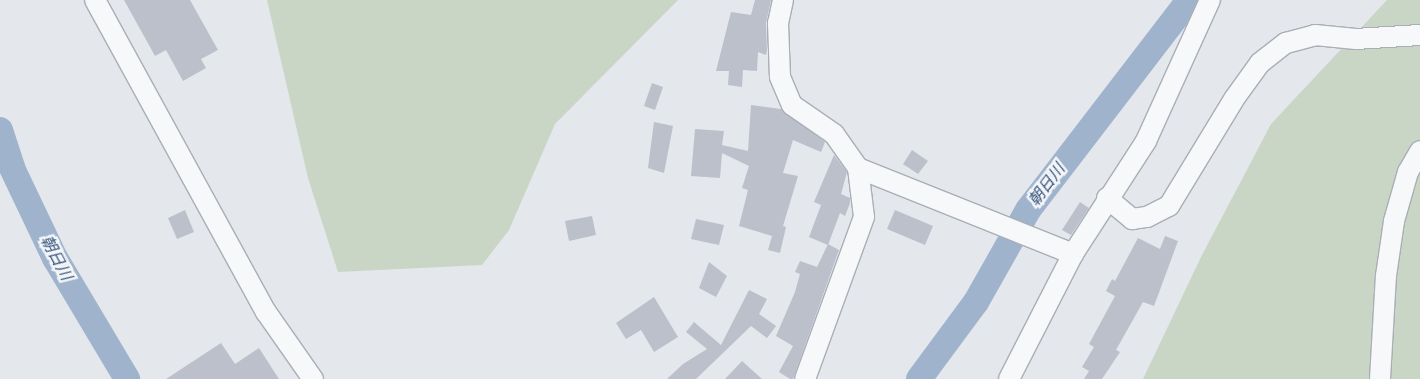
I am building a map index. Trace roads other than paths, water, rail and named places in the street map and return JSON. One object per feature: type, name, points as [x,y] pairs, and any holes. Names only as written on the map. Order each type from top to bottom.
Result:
[{"type":"street","points":[[95,0],[266,312],[310,376]]},
{"type":"street","points":[[783,0],[778,32],[780,77],[792,105],[834,134],[858,168],[864,218],[805,379]]},
{"type":"street","points":[[1009,379],[1073,254],[1107,198],[1128,174],[1146,141],[1210,0]]},
{"type":"street","points":[[1107,198],[1132,219],[1147,217],[1169,206],[1234,99],[1260,63],[1286,43],[1315,35],[1356,39],[1420,35]]},
{"type":"street","points":[[1380,379],[1386,276],[1394,221],[1408,172],[1420,151]]},
{"type":"street","points":[[858,168],[1073,254]]},
{"type":"waterway","name":"朝日川","points":[[919,379],[976,302],[1028,210],[1189,0]]},
{"type":"waterway","name":"朝日川","points":[[0,130],[12,168],[55,258],[127,379]]}]
